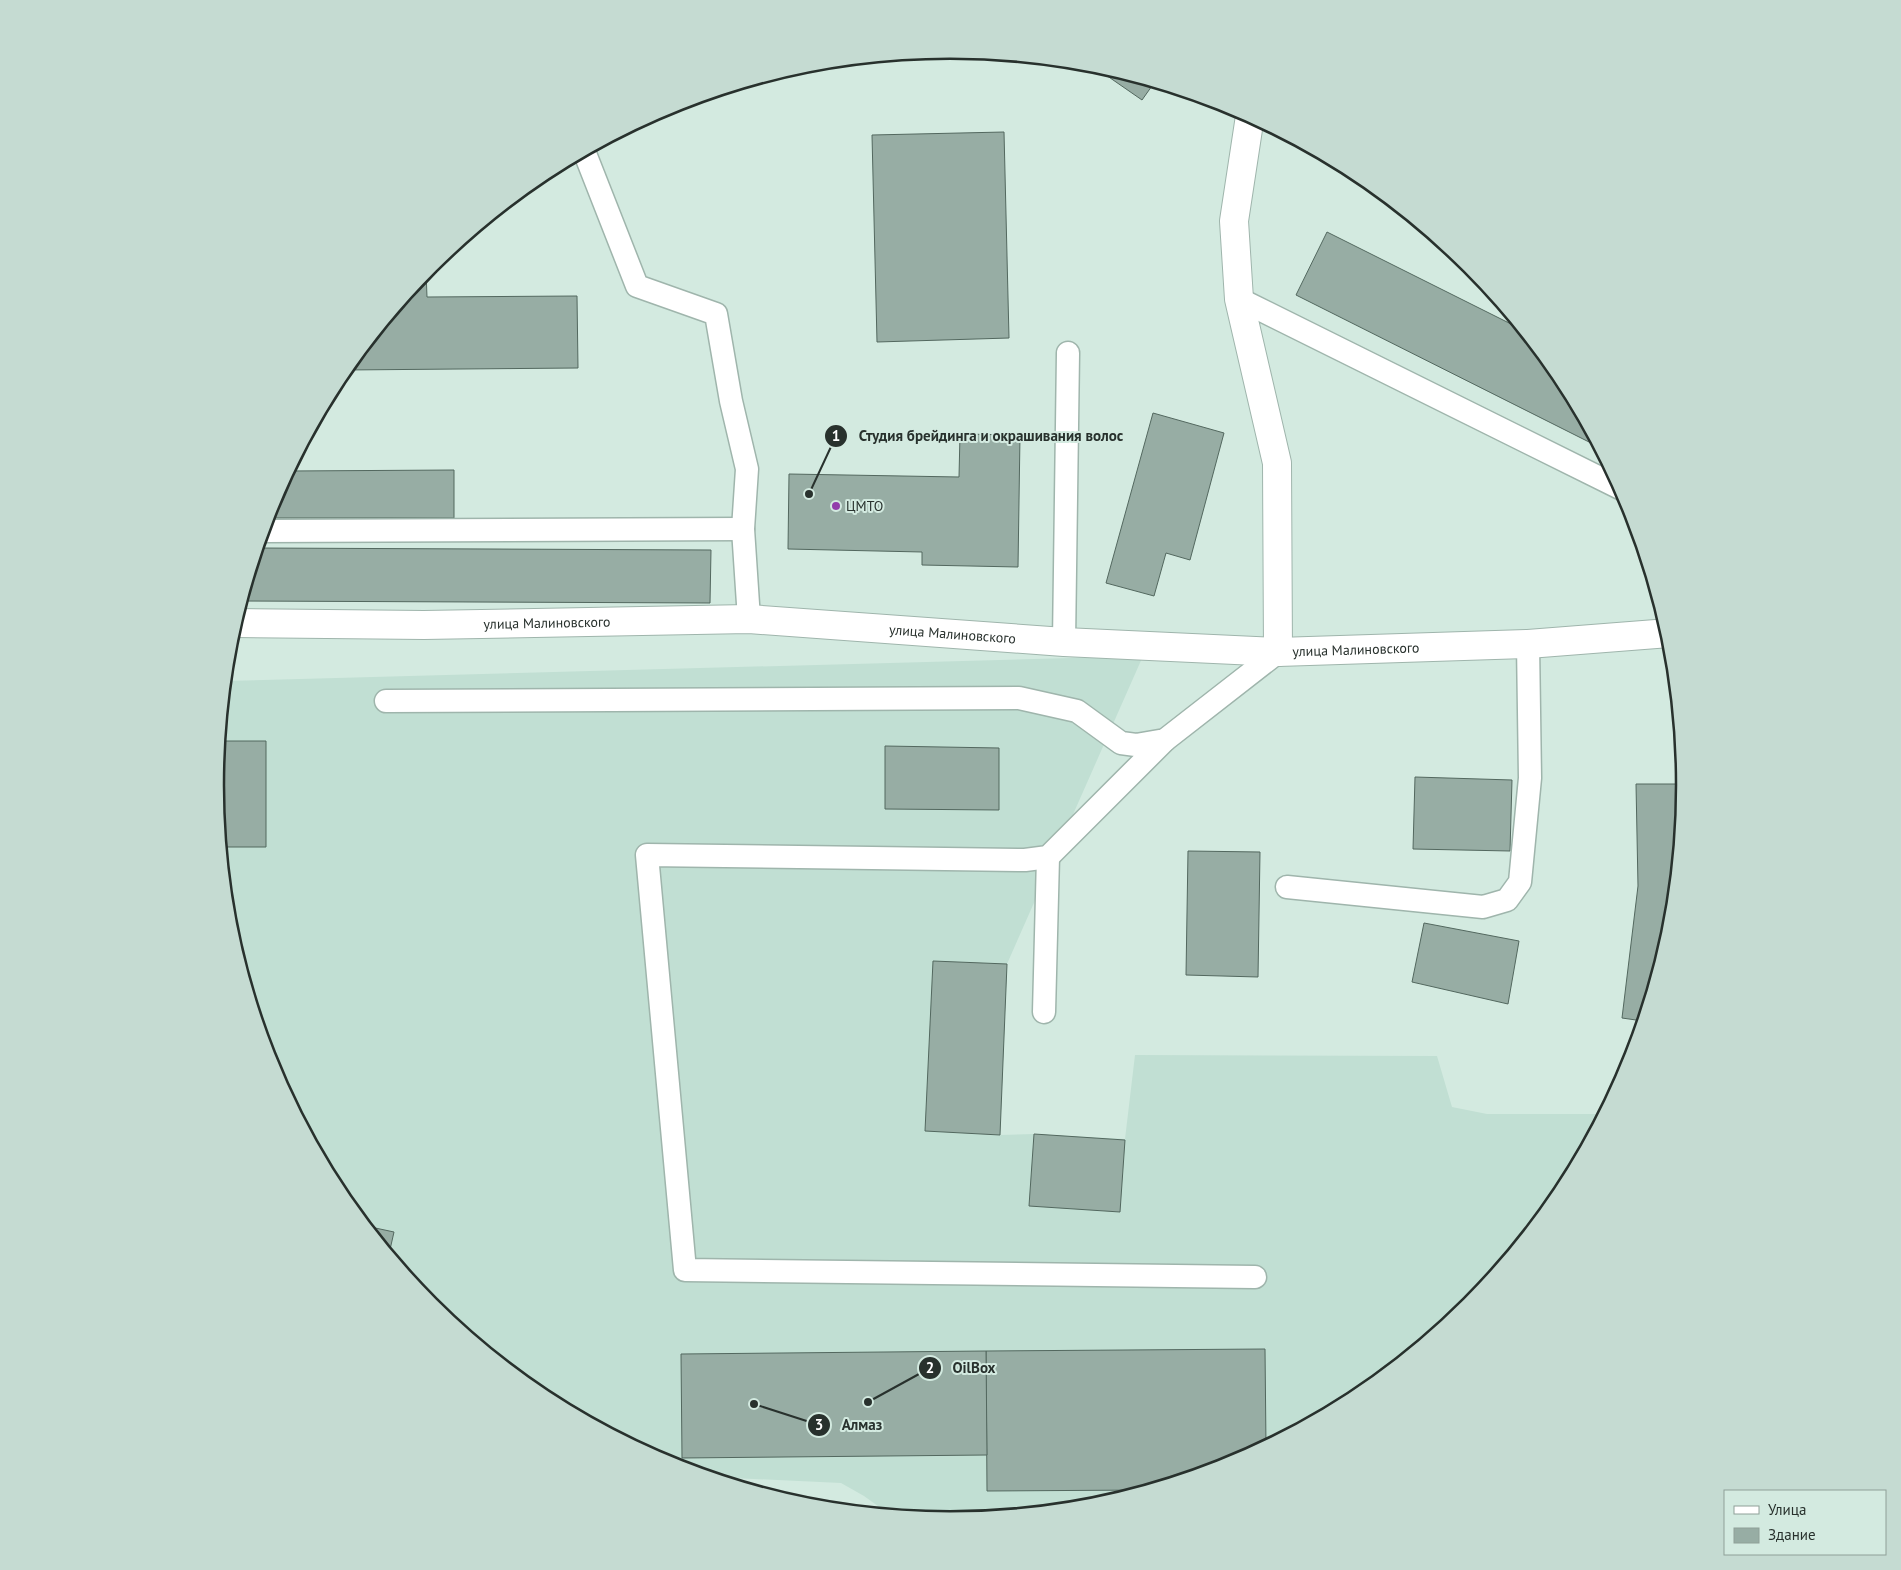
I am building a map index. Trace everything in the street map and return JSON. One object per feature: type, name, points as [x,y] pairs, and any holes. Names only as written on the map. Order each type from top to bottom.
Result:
[{"type":"street","points":[[1249,123],[1234,221],[1240,299],[1277,463],[1278,652]]},
{"type":"street","name":"улица Малиновского","points":[[243,623],[424,625],[749,619],[1064,642],[1278,652],[1528,644],[1661,634]]},
{"type":"lane","points":[[586,157],[637,286],[716,314],[731,401],[747,469],[743,529],[749,619]]},
{"type":"lane","points":[[1240,299],[1611,483]]},
{"type":"lane","points":[[1064,642],[1068,353]]},
{"type":"lane","points":[[271,531],[743,529]]},
{"type":"lane","points":[[1287,887],[1483,907],[1508,900],[1520,882],[1530,778],[1528,644]]},
{"type":"lane","points":[[1255,1277],[684,1270],[647,855],[1025,860],[1048,857],[1165,740],[1278,652]]},
{"type":"lane","points":[[386,701],[1019,698],[1076,711],[1122,743],[1136,745],[1165,740]]},
{"type":"lane","points":[[1044,1012],[1048,857]]},
{"type":"shaded area","points":[[1143,656],[1007,964],[1000,1135],[1034,1134],[1125,1139],[1135,1055],[1437,1056],[1452,1107],[1487,1114],[1598,1114],[1579,1148],[1527,1227],[1497,1264],[1464,1299],[1393,1361],[1354,1389],[1314,1414],[1228,1456],[1184,1473],[1138,1487],[1045,1505],[998,1510],[950,1511],[880,1508],[841,1483],[734,1478],[717,1473],[673,1456],[587,1414],[547,1389],[508,1361],[437,1299],[404,1264],[374,1227],[322,1148],[299,1106],[280,1063],[249,973],[238,927],[230,880],[224,785],[232,681]]},
{"type":"building","points":[[1108,76],[1151,87],[1142,100]]},
{"type":"building","points":[[1004,132],[1009,338],[877,342],[872,135]]},
{"type":"building","points":[[1327,232],[1512,324],[1554,382],[1590,443],[1296,295]]},
{"type":"building","points":[[426,282],[427,297],[577,296],[578,368],[355,370],[374,343]]},
{"type":"building","points":[[1153,413],[1224,433],[1190,560],[1166,553],[1154,596],[1106,583]]},
{"type":"building","points":[[960,434],[1020,435],[1018,567],[922,565],[922,552],[788,549],[789,474],[959,477]]},
{"type":"building","points":[[454,470],[454,518],[276,518],[296,471]]},
{"type":"building","points":[[265,548],[711,550],[710,603],[248,601]]},
{"type":"building","points":[[226,741],[266,741],[266,847],[227,847],[224,785]]},
{"type":"building","points":[[885,746],[999,748],[999,810],[885,809]]},
{"type":"building","points":[[1415,777],[1512,780],[1510,851],[1413,849]]},
{"type":"building","points":[[1636,784],[1676,784],[1671,880],[1663,927],[1652,973],[1637,1020],[1622,1018],[1638,886]]},
{"type":"building","points":[[1188,851],[1260,852],[1258,977],[1186,975]]},
{"type":"building","points":[[1424,923],[1519,941],[1508,1004],[1412,982]]},
{"type":"building","points":[[933,961],[1007,964],[1000,1135],[925,1131]]},
{"type":"building","points":[[1034,1134],[1125,1140],[1120,1212],[1029,1206]]},
{"type":"building","points":[[375,1228],[394,1232],[391,1247]]},
{"type":"building","points":[[1265,1349],[1266,1439],[1184,1473],[1124,1490],[987,1491],[986,1351]]},
{"type":"building","points":[[986,1351],[987,1455],[682,1458],[681,1354]]},
{"type":"place","name":"Студия брейдинга и окрашивания волос","points":[[809,494]]},
{"type":"place","name":"ЦМТО","points":[[836,506]]},
{"type":"place","name":"OilBox","points":[[868,1402]]},
{"type":"place","name":"Алмаз","points":[[754,1404]]}]
